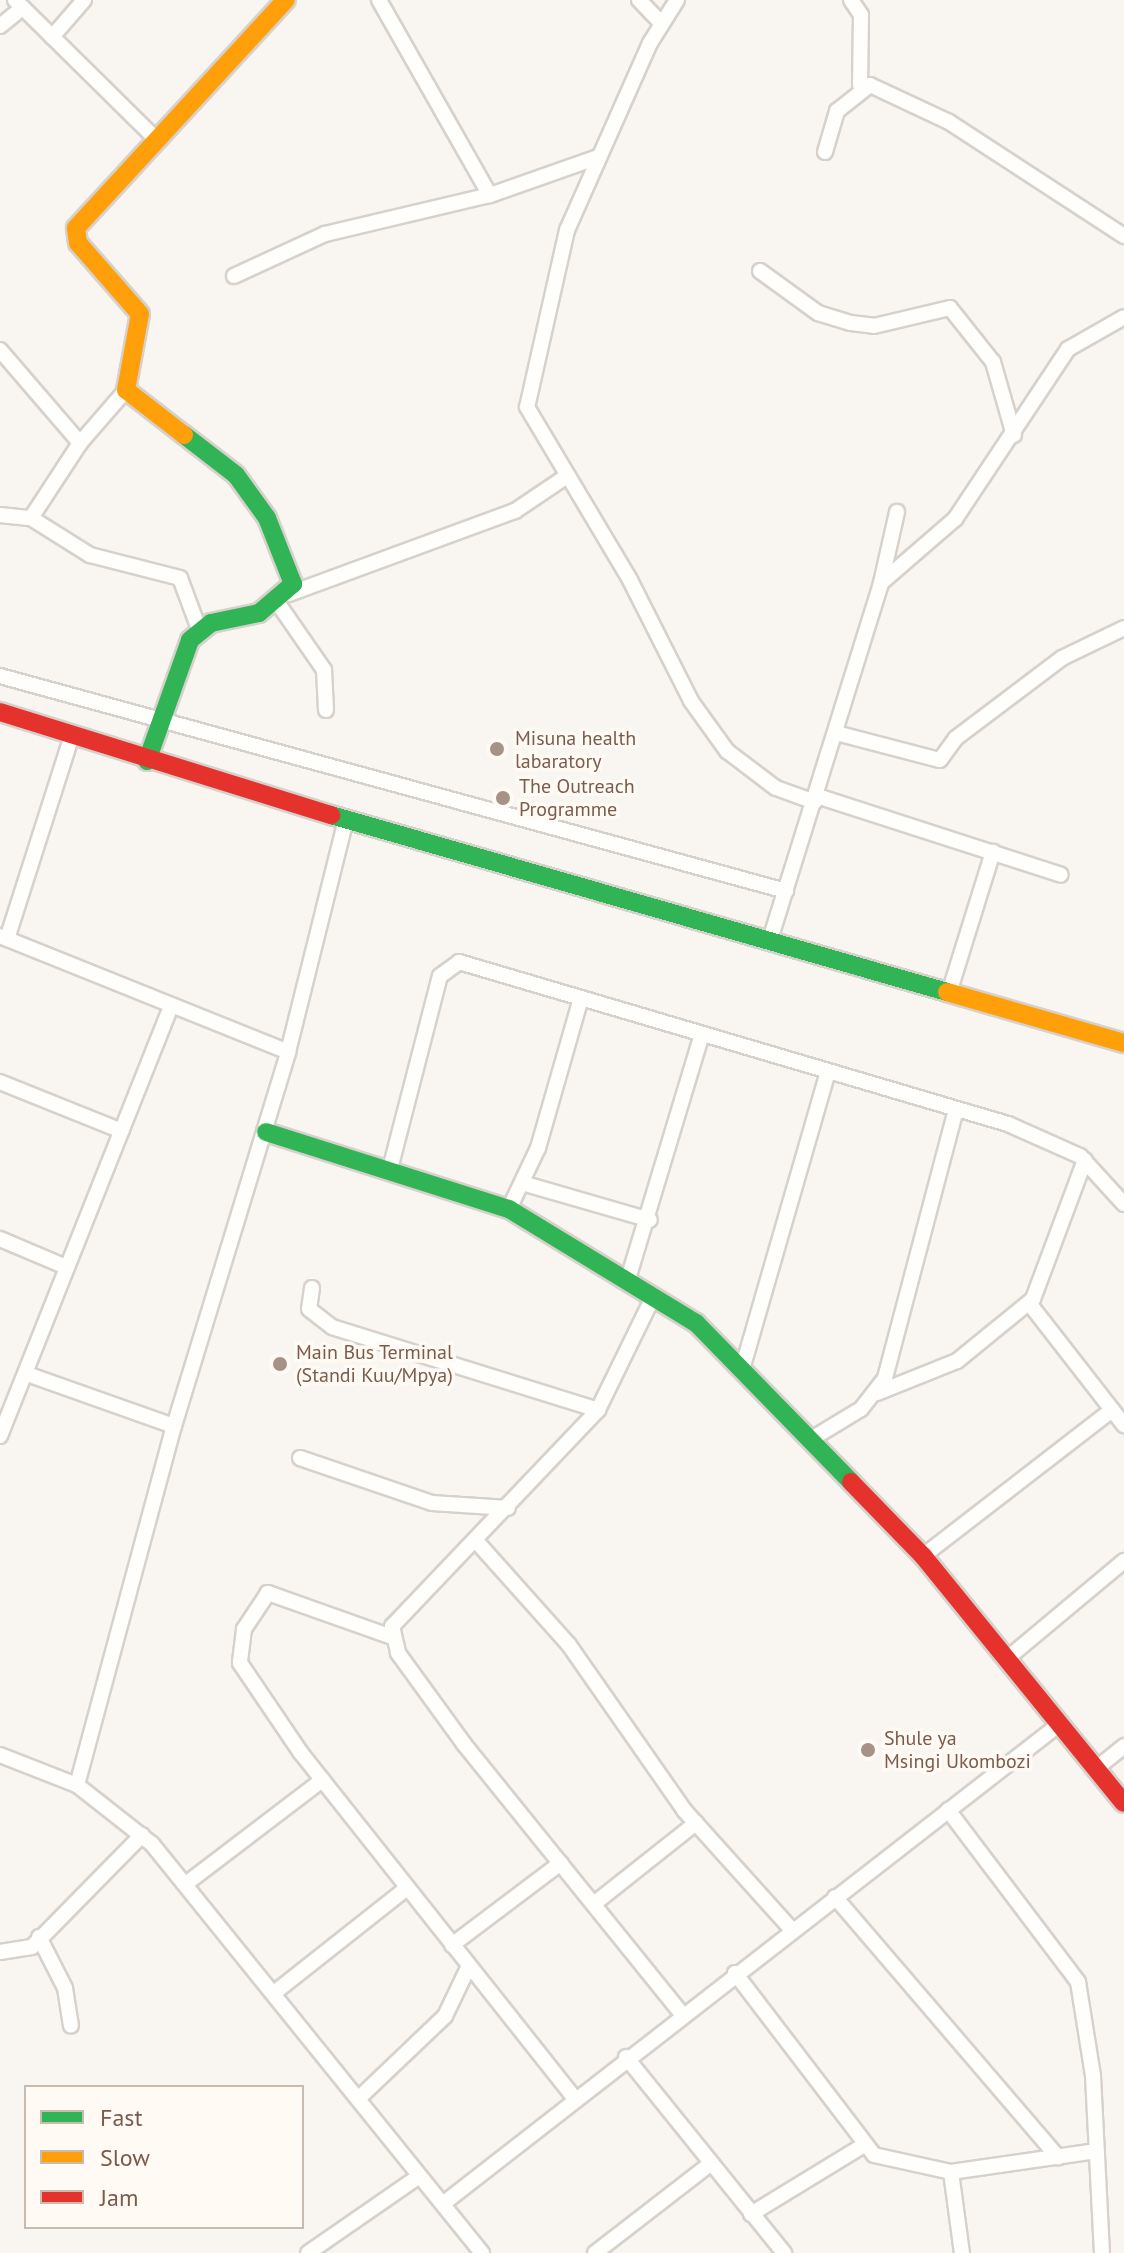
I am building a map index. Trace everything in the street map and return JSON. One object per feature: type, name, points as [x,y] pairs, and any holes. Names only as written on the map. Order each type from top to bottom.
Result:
[{"type":"main road","points":[[147,761],[199,629],[283,598],[292,571],[256,497],[126,390],[140,314],[78,243],[76,228],[154,137],[286,0]]},
{"type":"main road","points":[[0,712],[147,761],[346,820],[1124,1043]]},
{"type":"main road","points":[[266,1132],[509,1209],[654,1295],[743,1366],[923,1556],[1009,1657],[1124,1803]]},
{"type":"street","points":[[52,37],[84,0]]},
{"type":"street","points":[[379,0],[490,195]]},
{"type":"street","points":[[639,0],[660,22]]},
{"type":"street","points":[[677,0],[660,22],[598,157],[554,269],[547,341],[526,402],[564,478],[727,751],[776,788],[1061,875]]},
{"type":"street","points":[[825,152],[837,111],[860,85],[861,15],[851,0]]},
{"type":"street","points":[[0,26],[18,4],[154,137]]},
{"type":"street","points":[[860,85],[919,104],[1124,236]]},
{"type":"street","points":[[234,276],[325,234],[490,195],[598,157]]},
{"type":"street","points":[[760,271],[818,313],[851,323],[874,326],[950,308],[993,362],[1014,435]]},
{"type":"street","points":[[881,583],[955,519],[1014,435],[1068,349],[1124,317]]},
{"type":"street","points":[[0,350],[80,443]]},
{"type":"street","points":[[31,518],[80,443],[126,390]]},
{"type":"street","points":[[326,710],[324,670],[283,598],[515,511],[564,478]]},
{"type":"street","points":[[769,943],[881,583],[897,512]]},
{"type":"street","points":[[0,515],[31,518],[90,555],[180,578],[199,629]]},
{"type":"street","points":[[836,733],[940,760],[956,738],[1062,658],[1124,628]]},
{"type":"street","points":[[0,676],[165,715],[786,891]]},
{"type":"street","points":[[72,735],[3,938],[288,1052]]},
{"type":"street","points":[[77,1785],[174,1426],[266,1132],[346,820]]},
{"type":"street","points":[[949,993],[993,852]]},
{"type":"street","points":[[390,1169],[448,966],[459,962],[1038,1135],[1085,1160],[1124,1204]]},
{"type":"street","points":[[509,1209],[522,1183],[581,998]]},
{"type":"street","points":[[0,1436],[27,1374],[64,1266],[171,1007]]},
{"type":"street","points":[[628,1279],[650,1220],[702,1034]]},
{"type":"street","points":[[743,1366],[828,1072]]},
{"type":"street","points":[[0,1082],[122,1131]]},
{"type":"street","points":[[877,1393],[956,1110]]},
{"type":"street","points":[[813,1438],[877,1393],[957,1361],[1029,1303],[1085,1160]]},
{"type":"street","points":[[522,1183],[650,1220]]},
{"type":"street","points":[[0,1239],[64,1266]]},
{"type":"street","points":[[312,1288],[309,1309],[332,1327],[598,1410]]},
{"type":"street","points":[[392,1637],[397,1619],[477,1542],[598,1410],[654,1295]]},
{"type":"street","points":[[1029,1303],[1124,1425]]},
{"type":"street","points":[[27,1374],[174,1426]]},
{"type":"street","points":[[923,1556],[1112,1410]]},
{"type":"street","points":[[300,1458],[432,1503],[508,1508]]},
{"type":"street","points":[[477,1542],[569,1645],[696,1823],[792,1930]]},
{"type":"street","points":[[1009,1657],[1124,1561]]},
{"type":"street","points":[[574,2098],[322,1780],[240,1663],[254,1607],[277,1593],[392,1637],[456,1732],[682,2014]]},
{"type":"street","points":[[444,2203],[626,2057],[1061,1723]]},
{"type":"street","points":[[1097,1768],[1124,1746]]},
{"type":"street","points":[[0,1755],[77,1785],[142,1835],[187,1883],[482,2253]]},
{"type":"street","points":[[187,1883],[322,1780]]},
{"type":"street","points":[[948,1810],[1078,1982],[1086,2008],[1102,2253]]},
{"type":"street","points":[[595,1903],[696,1823]]},
{"type":"street","points":[[0,1952],[20,1954],[142,1835]]},
{"type":"street","points":[[452,1945],[561,1863]]},
{"type":"street","points":[[274,1993],[407,1888]]},
{"type":"street","points":[[835,1897],[1058,2157]]},
{"type":"street","points":[[39,1937],[65,1988],[71,2026]]},
{"type":"street","points":[[359,2098],[445,2016],[469,1966]]},
{"type":"street","points":[[735,1973],[864,2145],[901,2165],[951,2172],[1096,2151]]},
{"type":"street","points":[[626,2057],[784,2253]]},
{"type":"street","points":[[751,2214],[864,2145]]},
{"type":"street","points":[[595,2253],[710,2164]]},
{"type":"street","points":[[951,2172],[962,2253]]},
{"type":"street","points":[[308,2253],[419,2176]]},
{"type":"traffic: fast","points":[[147,761],[190,640],[211,623],[259,613],[293,584],[267,518],[236,475],[184,435]]},
{"type":"traffic: fast","points":[[331,815],[947,992]]},
{"type":"traffic: fast","points":[[266,1132],[509,1209],[696,1323],[851,1482]]},
{"type":"traffic: slow","points":[[184,435],[126,390],[140,314],[78,243],[76,228],[286,0]]},
{"type":"traffic: slow","points":[[947,992],[1124,1043]]},
{"type":"traffic: jam","points":[[0,712],[331,815]]},
{"type":"traffic: jam","points":[[851,1482],[923,1556],[1124,1803]]},
{"type":"place","name":"Misuna health labaratory","points":[[497,749]]},
{"type":"place","name":"The Outreach Programme","points":[[503,798]]},
{"type":"place","name":"Main Bus Terminal (Standi Kuu/Mpya)","points":[[280,1364]]},
{"type":"place","name":"Shule ya Msingi Ukombozi","points":[[868,1750]]}]
